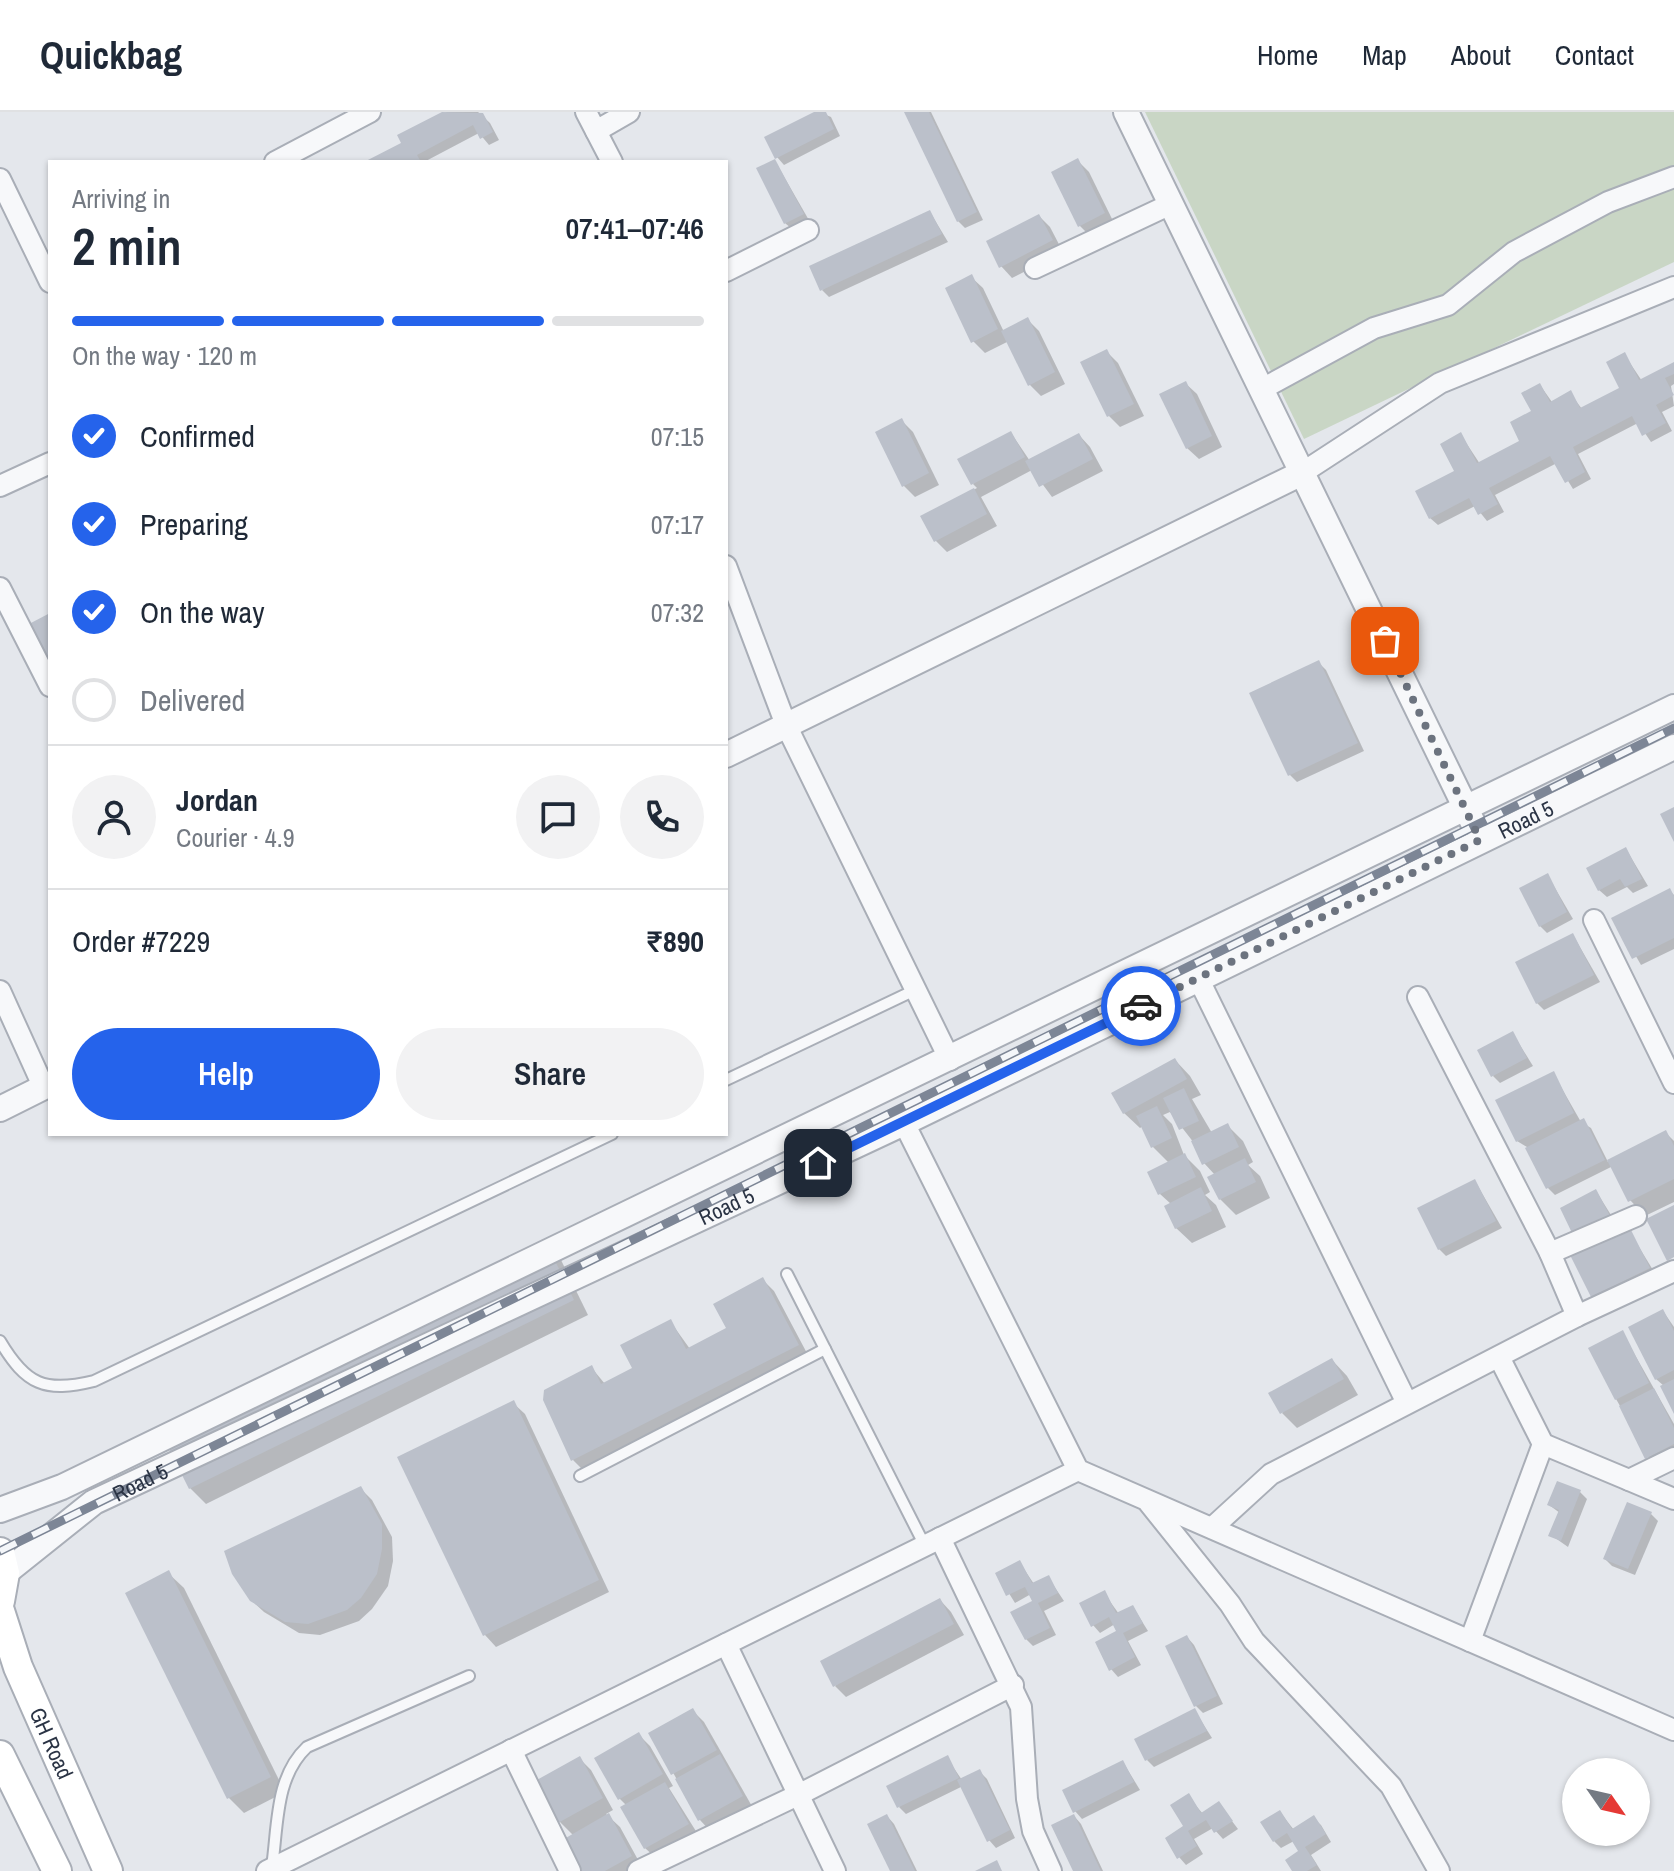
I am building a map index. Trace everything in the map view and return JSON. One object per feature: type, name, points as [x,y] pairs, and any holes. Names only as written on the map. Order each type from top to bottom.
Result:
[{"type":"main road","points":[[0,1601],[3,1562]]},
{"type":"main road","name":"GH Road","points":[[0,1611],[18,1667],[108,1871]]},
{"type":"main road","points":[[0,1755],[57,1871]]},
{"type":"street","points":[[279,160],[370,112]]},
{"type":"street","points":[[586,112],[611,160]]},
{"type":"street","points":[[596,131],[629,112]]},
{"type":"street","points":[[1126,112],[1468,809],[1480,840]]},
{"type":"street","points":[[1262,389],[1374,328],[1448,305],[1514,252],[1608,202],[1674,177]]},
{"type":"street","points":[[0,179],[48,278]]},
{"type":"street","points":[[1035,268],[1171,204]]},
{"type":"street","points":[[728,270],[808,230]]},
{"type":"street","points":[[728,754],[1302,473],[1440,383],[1674,287]]},
{"type":"street","points":[[0,486],[48,464]]},
{"type":"street","points":[[728,571],[786,725],[913,991],[950,1060]]},
{"type":"street","points":[[0,588],[48,682]]},
{"type":"street","name":"Road 5","points":[[0,1510],[62,1487],[950,1060],[1674,707]]},
{"type":"street","name":"Road 5","points":[[3,1562],[94,1502],[904,1123],[1674,747]]},
{"type":"street","points":[[1594,920],[1674,1083]]},
{"type":"street","points":[[1198,978],[1407,1403]]},
{"type":"street","points":[[0,991],[47,1086],[0,1109]]},
{"type":"street","points":[[1418,997],[1550,1253],[1577,1316]]},
{"type":"street","points":[[904,1123],[1078,1470],[1674,1730]]},
{"type":"street","points":[[1550,1253],[1636,1216]]},
{"type":"street","points":[[1212,1528],[1271,1474],[1577,1316],[1674,1271]]},
{"type":"street","points":[[1499,1357],[1543,1444],[1674,1499]]},
{"type":"street","points":[[1470,1641],[1543,1444]]},
{"type":"street","points":[[1629,1480],[1674,1458]]},
{"type":"street","points":[[270,1870],[1078,1470]]},
{"type":"street","points":[[1147,1500],[1222,1594],[1254,1641],[1391,1786],[1439,1871]]},
{"type":"street","points":[[932,1542],[1013,1685],[1024,1725],[1027,1799],[1033,1831],[1051,1871]]},
{"type":"street","points":[[726,1644],[835,1871]]},
{"type":"street","points":[[638,1871],[800,1794],[1013,1685]]},
{"type":"street","points":[[511,1750],[570,1871]]},
{"type":"lane","points":[[728,1079],[913,991]]},
{"type":"lane","points":[[0,1341],[29,1378],[48,1387],[64,1388],[94,1381],[608,1136]]},
{"type":"lane","points":[[787,1274],[932,1542]]},
{"type":"lane","points":[[580,1476],[825,1349]]},
{"type":"lane","points":[[270,1870],[283,1783],[292,1761],[307,1747],[469,1676]]},
{"type":"green space","points":[[1145,112],[1674,112],[1674,262],[1304,439]]},
{"type":"building","points":[[442,112],[483,113],[493,132],[480,139],[473,125],[417,155],[420,160],[368,160],[401,143],[397,135]]},
{"type":"building","points":[[814,112],[826,112],[834,129],[775,159],[764,137]]},
{"type":"building","points":[[904,112],[929,112],[977,212],[957,222]]},
{"type":"building","points":[[1078,158],[1105,213],[1078,227],[1051,172]]},
{"type":"building","points":[[775,159],[804,214],[784,224],[756,168]]},
{"type":"building","points":[[930,210],[942,234],[820,291],[809,266]]},
{"type":"building","points":[[1039,214],[1053,240],[999,268],[986,241]]},
{"type":"building","points":[[972,274],[998,329],[971,343],[945,288]]},
{"type":"building","points":[[1028,317],[1055,372],[1028,386],[1001,331]]},
{"type":"building","points":[[1107,349],[1134,404],[1107,417],[1080,362]]},
{"type":"building","points":[[1625,352],[1639,380],[1674,362],[1674,374],[1665,378],[1674,395],[1656,405],[1666,423],[1642,436],[1632,416],[1573,447],[1585,472],[1565,483],[1550,456],[1489,488],[1498,504],[1478,515],[1469,498],[1429,519],[1415,491],[1454,471],[1440,444],[1461,432],[1477,463],[1519,441],[1510,422],[1531,411],[1521,393],[1540,383],[1550,402],[1571,390],[1580,408],[1619,388],[1606,362]]},
{"type":"building","points":[[1186,381],[1212,436],[1186,449],[1159,394]]},
{"type":"building","points":[[902,418],[929,473],[902,487],[875,432]]},
{"type":"building","points":[[1011,431],[1025,457],[971,485],[957,459]]},
{"type":"building","points":[[1079,433],[1093,459],[1039,487],[1025,461]]},
{"type":"building","points":[[974,488],[987,514],[934,542],[920,516]]},
{"type":"building","points":[[48,614],[48,660],[47,660],[29,624]]},
{"type":"building","points":[[1319,660],[1358,743],[1288,776],[1249,693]]},
{"type":"building","points":[[1674,807],[1674,842],[1660,814]]},
{"type":"building","points":[[1626,847],[1642,879],[1625,887],[1620,879],[1598,891],[1586,868]]},
{"type":"building","points":[[1548,873],[1567,912],[1539,927],[1519,888]]},
{"type":"building","points":[[1670,888],[1674,896],[1674,938],[1632,959],[1611,918]]},
{"type":"building","points":[[1573,933],[1594,975],[1536,1004],[1515,962]]},
{"type":"building","points":[[1513,1031],[1527,1058],[1491,1077],[1477,1050]]},
{"type":"building","points":[[1175,1058],[1187,1079],[1123,1114],[1111,1093]]},
{"type":"building","points":[[1554,1071],[1574,1113],[1516,1142],[1495,1100]]},
{"type":"building","points":[[1184,1088],[1199,1121],[1179,1130],[1163,1098]]},
{"type":"building","points":[[1157,1106],[1172,1138],[1151,1148],[1136,1116]]},
{"type":"building","points":[[1584,1118],[1605,1160],[1546,1189],[1525,1148]]},
{"type":"building","points":[[1228,1123],[1239,1147],[1202,1165],[1191,1141]]},
{"type":"building","points":[[1666,1130],[1674,1146],[1674,1179],[1628,1202],[1607,1160]]},
{"type":"building","points":[[1185,1153],[1196,1177],[1158,1195],[1147,1172]]},
{"type":"building","points":[[1245,1158],[1256,1182],[1219,1200],[1207,1177]]},
{"type":"building","points":[[1475,1179],[1496,1221],[1438,1250],[1417,1208]]},
{"type":"building","points":[[1201,1187],[1212,1211],[1175,1229],[1164,1206]]},
{"type":"building","points":[[1596,1189],[1610,1216],[1573,1235],[1560,1208]]},
{"type":"building","points":[[1674,1205],[1674,1257],[1667,1261],[1646,1219]]},
{"type":"building","points":[[1629,1226],[1650,1268],[1591,1297],[1570,1255]]},
{"type":"building","points":[[546,1242],[574,1300],[189,1489],[161,1433]]},
{"type":"building","points":[[763,1277],[799,1345],[571,1461],[543,1400],[544,1390],[592,1365],[601,1384],[632,1368],[620,1345],[671,1319],[686,1349],[726,1328],[713,1304]]},
{"type":"building","points":[[1663,1309],[1674,1331],[1674,1370],[1655,1380],[1628,1327]]},
{"type":"building","points":[[1623,1330],[1649,1383],[1615,1400],[1588,1348]]},
{"type":"building","points":[[1332,1358],[1344,1379],[1280,1414],[1268,1393]]},
{"type":"building","points":[[1674,1379],[1674,1414],[1660,1386]]},
{"type":"building","points":[[1654,1388],[1674,1428],[1674,1444],[1645,1459],[1619,1406]]},
{"type":"building","points":[[514,1400],[599,1580],[483,1636],[397,1457]]},
{"type":"building","points":[[1557,1481],[1581,1490],[1561,1541],[1548,1536],[1559,1510],[1547,1505]]},
{"type":"building","points":[[361,1486],[382,1524],[382,1549],[377,1574],[361,1598],[347,1610],[308,1624],[285,1622],[250,1601],[232,1574],[224,1551]]},
{"type":"building","points":[[1627,1502],[1652,1512],[1628,1569],[1603,1559]]},
{"type":"building","points":[[1020,1560],[1032,1583],[1049,1575],[1058,1593],[1038,1603],[1050,1628],[1025,1640],[1010,1612],[1032,1601],[1025,1587],[1006,1596],[995,1573]]},
{"type":"building","points":[[169,1570],[271,1777],[227,1799],[125,1593]]},
{"type":"building","points":[[1105,1590],[1116,1613],[1133,1605],[1143,1623],[1123,1633],[1135,1657],[1109,1671],[1095,1642],[1116,1631],[1109,1617],[1091,1627],[1079,1603]]},
{"type":"building","points":[[940,1598],[954,1624],[833,1687],[820,1661]]},
{"type":"building","points":[[1187,1635],[1217,1696],[1194,1707],[1165,1646]]},
{"type":"building","points":[[693,1708],[717,1750],[671,1775],[648,1733]]},
{"type":"building","points":[[1195,1708],[1207,1731],[1145,1761],[1134,1739]]},
{"type":"building","points":[[639,1732],[663,1774],[618,1800],[594,1758]]},
{"type":"building","points":[[720,1754],[743,1796],[698,1821],[675,1779]]},
{"type":"building","points":[[948,1755],[959,1778],[897,1808],[886,1786]]},
{"type":"building","points":[[580,1756],[603,1798],[558,1823],[535,1781]]},
{"type":"building","points":[[1123,1760],[1134,1782],[1073,1813],[1062,1790]]},
{"type":"building","points":[[980,1769],[1010,1830],[987,1842],[957,1780]]},
{"type":"building","points":[[665,1782],[689,1824],[644,1849],[620,1807]]},
{"type":"building","points":[[1189,1793],[1201,1813],[1219,1801],[1233,1821],[1214,1833],[1206,1820],[1188,1831],[1197,1846],[1177,1859],[1165,1838],[1183,1826],[1170,1805]]},
{"type":"building","points":[[1280,1810],[1292,1829],[1314,1815],[1326,1834],[1305,1847],[1317,1865],[1307,1871],[1292,1871],[1285,1860],[1298,1851],[1287,1833],[1273,1842],[1260,1822]]},
{"type":"building","points":[[609,1813],[632,1856],[605,1871],[582,1871],[564,1839]]},
{"type":"building","points":[[887,1814],[915,1871],[890,1871],[867,1824]]},
{"type":"building","points":[[1074,1814],[1101,1871],[1073,1871],[1051,1825]]},
{"type":"building","points":[[997,1860],[1002,1871],[975,1871]]},
{"type":"railway","points":[[0,1551],[1674,728]]},
{"type":"way so far","points":[[1141,1006],[1480,840],[1468,809],[1385,641]]},
{"type":"route","points":[[818,1163],[1141,1006]]}]
